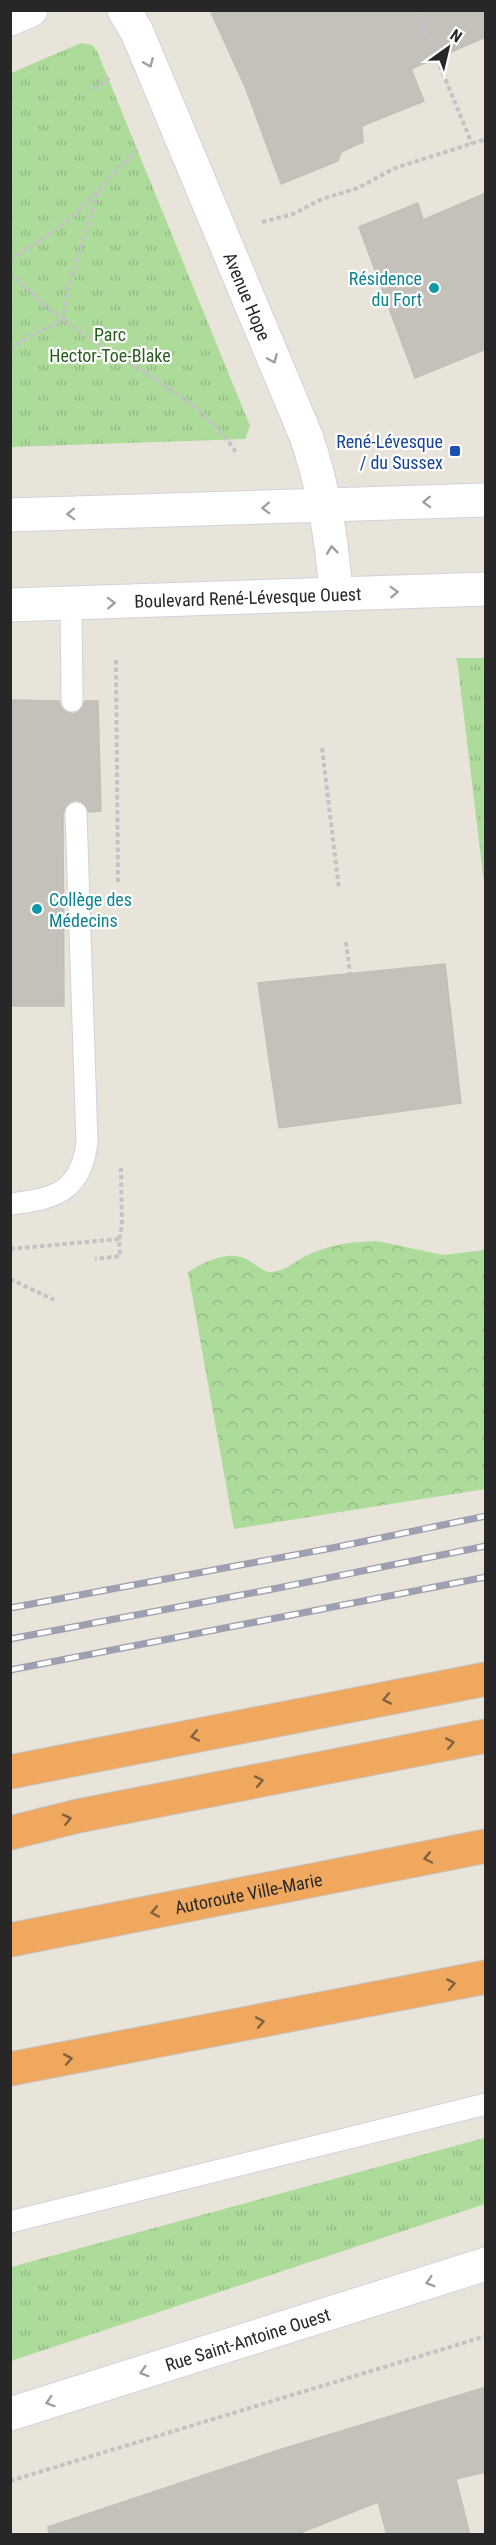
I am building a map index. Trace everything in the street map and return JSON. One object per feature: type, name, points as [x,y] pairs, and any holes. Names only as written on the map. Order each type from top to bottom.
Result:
[{"type":"highway","points":[[10,1772],[486,1679]]},
{"type":"highway","points":[[10,1833],[78,1816],[486,1736]]},
{"type":"highway","name":"Autoroute Ville-Marie","points":[[10,1940],[486,1846]]},
{"type":"highway","points":[[10,2069],[486,1977]]},
{"type":"main road","points":[[10,19],[31,10]]},
{"type":"main road","name":"Avenue Hope","points":[[124,10],[137,32],[306,436],[317,469],[325,507],[336,594]]},
{"type":"main road","points":[[10,516],[486,500]]},
{"type":"main road","name":"Boulevard René-Lévesque Ouest","points":[[10,605],[486,589]]},
{"type":"main road","name":"Rue Saint-Antoine Ouest","points":[[10,2414],[486,2264]]},
{"type":"lane","points":[[71,604],[72,701]]},
{"type":"lane","points":[[10,1204],[40,1201],[53,1197],[76,1179],[86,1156],[76,813]]},
{"type":"lane","points":[[10,2222],[486,2104]]},
{"type":"path","points":[[417,10],[472,144]]},
{"type":"path","points":[[93,89],[114,75]]},
{"type":"path","points":[[261,222],[293,214],[322,199],[358,188],[395,168],[486,139]]},
{"type":"path","points":[[10,260],[54,231],[98,192],[142,145]]},
{"type":"path","points":[[63,320],[68,288],[98,192]]},
{"type":"path","points":[[10,273],[63,320],[143,370],[191,407],[229,441],[237,454]]},
{"type":"path","points":[[10,350],[32,335],[63,320]]},
{"type":"path","points":[[322,748],[339,889]]},
{"type":"path","points":[[346,942],[350,974]]},
{"type":"path","points":[[10,1249],[119,1239],[120,1256],[95,1259]]},
{"type":"path","points":[[10,1279],[54,1300]]},
{"type":"path","points":[[10,2481],[486,2336]]},
{"type":"green space","name":"Parc Hector-Toe-Blake","points":[[81,43],[92,45],[97,51],[250,426],[245,439],[11,447],[11,73]]},
{"type":"green space","points":[[456,658],[485,658],[485,891],[458,667]]},
{"type":"green space","points":[[377,1241],[443,1255],[485,1250],[485,1489],[234,1529],[188,1272],[217,1258],[233,1256],[248,1260],[265,1271],[272,1272],[332,1246]]},
{"type":"green space","points":[[484,2138],[485,2204],[11,2361],[11,2267]]},
{"type":"building","points":[[210,10],[486,10],[486,37],[411,69],[424,101],[362,126],[363,142],[341,152],[338,161],[281,184],[246,89]]},
{"type":"building","name":"Résidence du Fort","points":[[486,193],[486,349],[415,378],[359,227],[418,203],[423,220]]},
{"type":"building","name":"Collège des Médecins","points":[[10,700],[59,701],[61,708],[72,714],[79,712],[85,701],[98,701],[101,811],[89,812],[82,802],[75,800],[69,803],[63,813],[64,1006],[10,1006]]},
{"type":"building","points":[[445,964],[461,1103],[279,1128],[258,983]]},
{"type":"building","points":[[486,2387],[486,2472],[456,2479],[470,2535],[387,2535],[378,2502],[295,2535],[49,2535],[48,2527],[282,2449]]},
{"type":"railway","points":[[10,1608],[332,1548],[486,1516]]},
{"type":"railway","points":[[10,1639],[486,1546]]},
{"type":"railway","points":[[10,1670],[486,1577]]},
{"type":"place","name":"Résidence du Fort","points":[[434,288]]},
{"type":"place","name":"René-Lévesque / du Sussex","points":[[455,451]]},
{"type":"place","name":"Collège des Médecins","points":[[37,909]]}]
